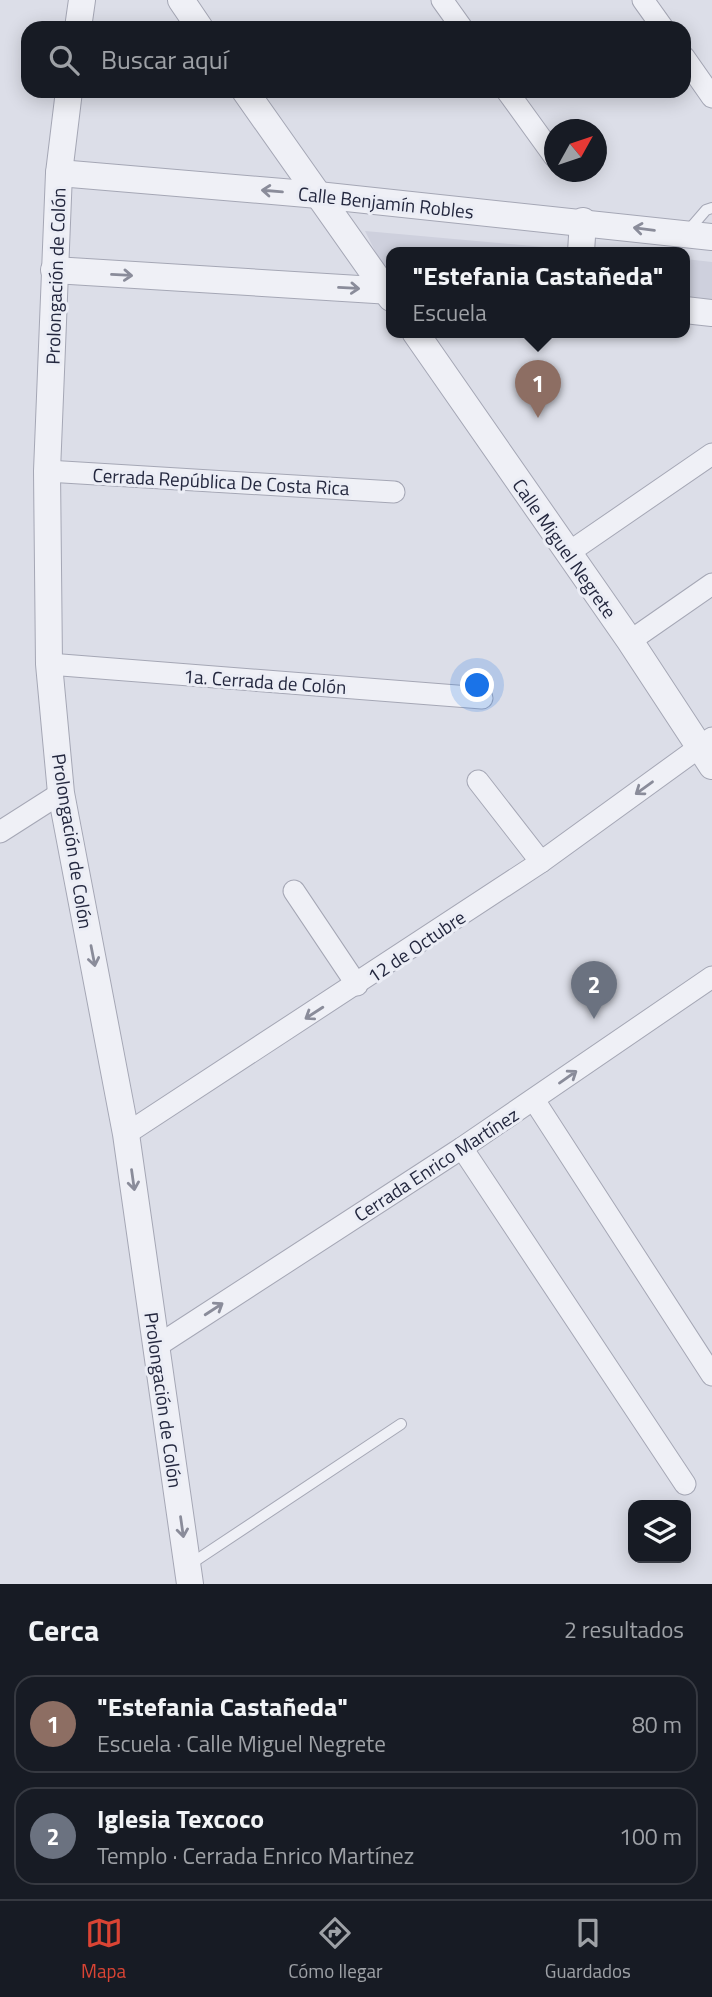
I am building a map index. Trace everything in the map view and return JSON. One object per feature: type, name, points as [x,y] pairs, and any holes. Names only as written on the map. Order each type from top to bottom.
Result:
[{"type":"street","points":[[79,21],[82,0]]},
{"type":"street","points":[[181,0],[195,21]]},
{"type":"street","points":[[442,0],[457,21]]},
{"type":"street","points":[[643,0],[658,21]]},
{"type":"street","points":[[691,67],[712,97]]},
{"type":"street","name":"Prolongación de Colón","points":[[68,98],[59,173],[47,471],[49,664],[61,793],[127,1134],[188,1575]]},
{"type":"street","points":[[250,98],[386,289]]},
{"type":"street","points":[[512,98],[544,141]]},
{"type":"street","name":"Calle Benjamín Robles","points":[[59,173],[318,195],[583,221],[712,237]]},
{"type":"street","points":[[582,247],[583,221]]},
{"type":"street","points":[[54,270],[386,293]]},
{"type":"street","points":[[690,311],[712,313]]},
{"type":"street","name":"Calle Miguel Negrete","points":[[419,338],[708,751]]},
{"type":"street","points":[[568,553],[712,454]]},
{"type":"street","name":"Cerrada República De Costa Rica","points":[[47,471],[394,492]]},
{"type":"street","points":[[630,641],[712,584]]},
{"type":"street","name":"1a. Cerrada de Colón","points":[[49,664],[482,698]]},
{"type":"street","name":"12 de Octubre","points":[[127,1134],[357,985],[708,751]]},
{"type":"street","points":[[478,781],[541,862]]},
{"type":"street","points":[[0,832],[61,793]]},
{"type":"street","points":[[294,891],[357,985]]},
{"type":"street","name":"Cerrada Enrico Martínez","points":[[157,1346],[462,1148],[712,977]]},
{"type":"street","points":[[534,1100],[712,1375]]},
{"type":"street","points":[[462,1148],[685,1483]]},
{"type":"lane","points":[[686,234],[706,210],[712,208]]},
{"type":"lane","points":[[188,1575],[401,1424]]},
{"type":"shaded area","points":[[365,231],[544,247],[386,247],[386,273]]},
{"type":"shaded area","points":[[690,260],[712,262],[712,305],[690,303]]},
{"type":"place","name":"\"Estefania Castañeda\"","points":[[538,418]]},
{"type":"place","name":"Iglesia Texcoco","points":[[594,1019]]}]
